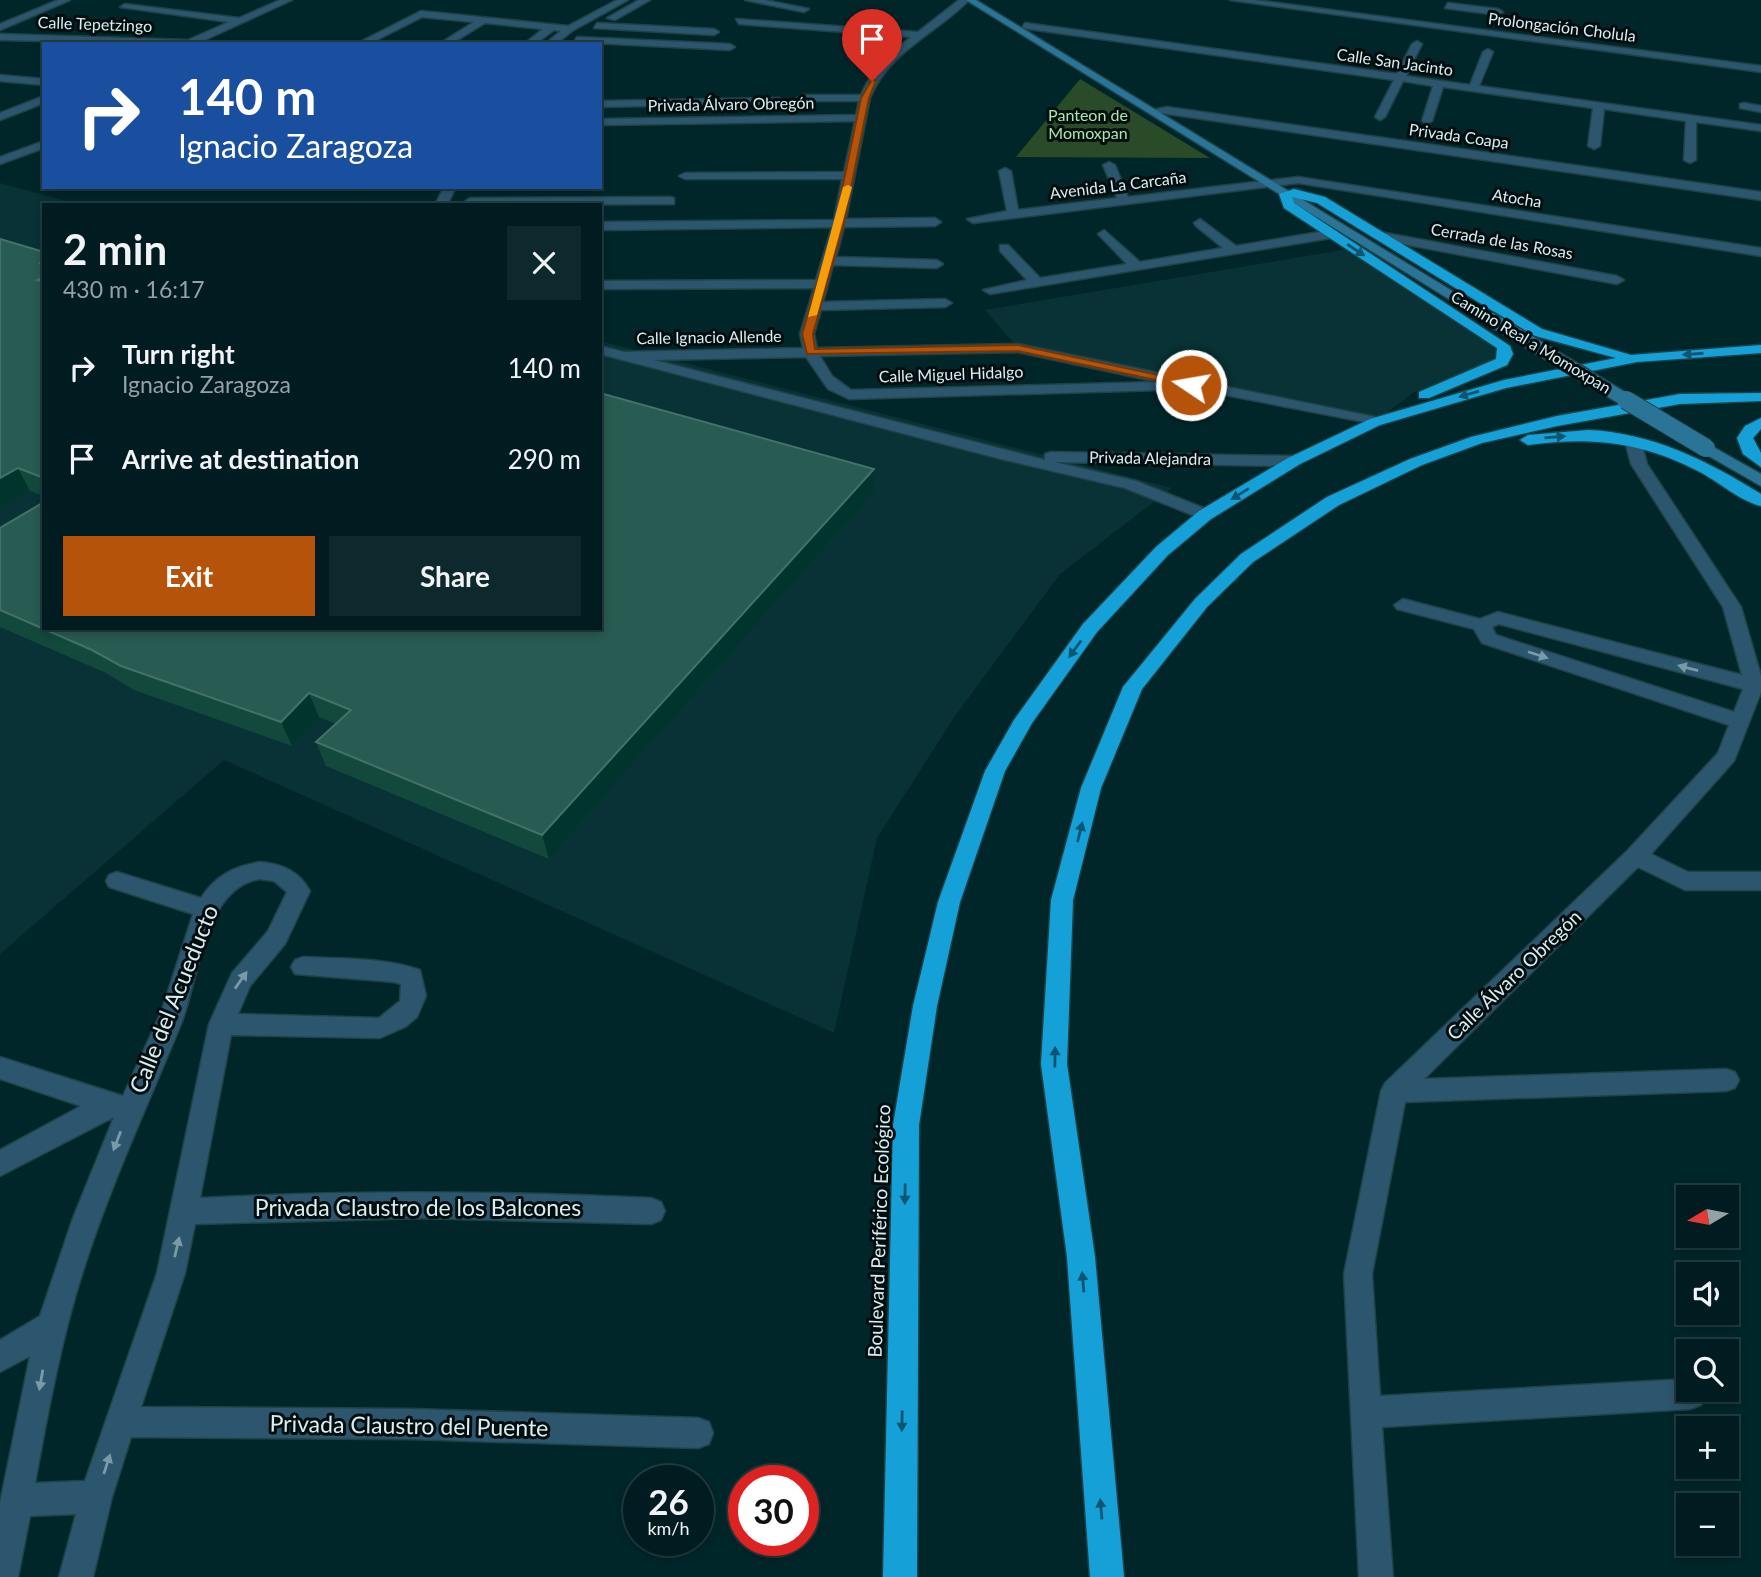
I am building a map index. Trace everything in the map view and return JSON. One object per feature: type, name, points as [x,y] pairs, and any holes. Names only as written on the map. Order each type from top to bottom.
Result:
[{"type":"highway","points":[[1375,422],[1414,399],[1497,364],[1505,358],[1505,350],[1499,342],[1288,205],[1285,191],[1321,200],[1536,332],[1637,358]]},
{"type":"highway","name":"Boulevard Periférico Ecológico","points":[[900,1577],[906,1125],[925,1006],[949,902],[995,771],[1024,720],[1090,628],[1162,551],[1205,515],[1294,461],[1375,422],[1504,384],[1637,358],[1761,349]]},
{"type":"highway","points":[[1107,1577],[1081,1257],[1054,1064],[1062,900],[1091,788],[1133,687],[1202,603],[1247,558],[1285,530],[1333,501],[1416,461],[1477,440],[1557,421],[1680,399],[1761,397]]},
{"type":"highway","points":[[1761,423],[1750,429],[1745,438],[1749,451],[1761,463]]},
{"type":"highway","points":[[1416,461],[1493,444],[1597,434],[1633,440],[1707,467],[1761,501]]},
{"type":"street","points":[[0,27],[66,0]]},
{"type":"street","points":[[190,42],[288,0]]},
{"type":"street","points":[[553,42],[569,29],[624,0]]},
{"type":"street","points":[[575,42],[597,26],[646,0]]},
{"type":"street","points":[[749,0],[804,9]]},
{"type":"street","points":[[811,352],[807,334],[839,223],[865,98],[888,61],[967,0]]},
{"type":"street","name":"Camino Real a Momoxpan","points":[[967,0],[1761,481]]},
{"type":"street","name":"Camino Real a Momoxpan","points":[[985,0],[1167,110],[1285,191]]},
{"type":"street","name":"Prolongación Cholula","points":[[1234,0],[1761,69]]},
{"type":"street","points":[[1487,0],[1446,6],[1498,12]]},
{"type":"street","points":[[125,7],[239,21]]},
{"type":"street","points":[[365,42],[414,15],[569,29]]},
{"type":"street","points":[[447,42],[484,20]]},
{"type":"street","points":[[739,21],[920,35]]},
{"type":"street","points":[[597,26],[731,33]]},
{"type":"street","name":"Calle San Jacinto","points":[[1025,26],[1761,128]]},
{"type":"street","points":[[532,42],[552,27]]},
{"type":"street","name":"Calle Tepetzingo","points":[[0,37],[157,42]]},
{"type":"street","points":[[602,43],[730,47]]},
{"type":"street","points":[[1380,117],[1417,44]]},
{"type":"street","points":[[1473,89],[1488,52]]},
{"type":"street","points":[[0,78],[42,82]]},
{"type":"street","points":[[1427,121],[1439,84]]},
{"type":"street","points":[[802,98],[865,98]]},
{"type":"street","points":[[0,117],[42,100]]},
{"type":"street","points":[[602,104],[779,101]]},
{"type":"street","points":[[1594,146],[1599,106]]},
{"type":"street","points":[[1744,106],[1761,108]]},
{"type":"street","name":"Privada Coapa","points":[[1152,111],[1167,110],[1761,196]]},
{"type":"street","name":"Privada Álvaro Obregón","points":[[602,122],[862,118]]},
{"type":"street","points":[[1690,160],[1691,119]]},
{"type":"street","points":[[0,161],[42,145]]},
{"type":"street","points":[[1109,165],[1124,201]]},
{"type":"street","points":[[1005,171],[1013,213]]},
{"type":"street","points":[[685,176],[850,175]]},
{"type":"street","name":"Atocha","points":[[1285,191],[1298,180],[1761,252]]},
{"type":"street","name":"Avenida La Carcaña","points":[[973,219],[1124,201],[1285,191]]},
{"type":"street","points":[[469,203],[670,201]]},
{"type":"street","points":[[602,226],[935,222]]},
{"type":"street","points":[[1200,223],[1236,252]]},
{"type":"street","points":[[1104,234],[1139,268]]},
{"type":"street","points":[[990,290],[1139,268],[1331,234]]},
{"type":"street","name":"Cerrada de las Rosas","points":[[1380,236],[1617,280]]},
{"type":"street","points":[[1004,248],[1037,283]]},
{"type":"street","points":[[829,261],[937,264]]},
{"type":"street","points":[[602,285],[822,284]]},
{"type":"street","points":[[814,306],[945,303]]},
{"type":"street","name":"Calle Ignacio Allende","points":[[624,356],[1018,348],[1375,422]]},
{"type":"street","points":[[602,350],[1007,456],[1130,484],[1205,515]]},
{"type":"street","name":"Calle Miguel Hidalgo","points":[[811,352],[839,393],[1191,385]]},
{"type":"street","points":[[1633,440],[1639,464],[1732,607],[1754,685]]},
{"type":"street","name":"Privada Alejandra","points":[[1007,456],[1294,461]]},
{"type":"street","points":[[1403,605],[1481,625],[1498,618],[1754,685]]},
{"type":"street","points":[[1481,625],[1489,639],[1740,722]]},
{"type":"street","name":"Calle Álvaro Obregón","points":[[1394,1091],[1636,856],[1727,757],[1754,685]]},
{"type":"street","points":[[1636,856],[1685,881],[1761,881]]},
{"type":"street","name":"Calle del Acueducto","points":[[1,1577],[19,1500],[52,1325],[91,1208],[118,1107],[174,1010],[206,909],[219,890],[236,877],[255,870],[275,872],[292,879],[299,891],[277,937],[240,980],[221,1024],[186,1212],[171,1273],[96,1497],[76,1577]]},
{"type":"street","points":[[117,881],[206,909]]},
{"type":"street","points":[[221,1024],[380,1028],[396,1022],[411,1005],[417,992],[412,977],[394,972],[303,967]]},
{"type":"street","points":[[0,1068],[16,1071],[118,1107]]},
{"type":"street","points":[[1376,1577],[1358,1274],[1394,1091],[1726,1080]]},
{"type":"street","points":[[0,1164],[118,1107]]},
{"type":"street","name":"Privada Claustro de los Balcones","points":[[186,1212],[299,1205],[499,1203],[651,1211]]},
{"type":"street","points":[[0,1357],[52,1325]]},
{"type":"street","points":[[1368,1411],[1676,1395]]},
{"type":"street","name":"Privada Claustro del Puente","points":[[120,1422],[410,1424],[698,1433]]},
{"type":"street","points":[[19,1500],[96,1497]]},
{"type":"shaded area","points":[[0,183],[73,203],[42,203],[42,630],[602,630],[602,342],[1172,488],[1060,574],[955,716],[877,838],[834,1033],[224,760],[0,954]]},
{"type":"shaded area","points":[[1348,249],[1494,346],[1499,355],[1490,362],[1414,392],[1375,422],[1018,348],[985,310]]},
{"type":"green space","name":"Panteon de Momoxpan","points":[[1080,79],[1210,158],[1016,157]]},
{"type":"building","points":[[0,239],[42,251],[42,278],[37,280],[42,281],[42,477],[18,468],[0,478]]},
{"type":"building","points":[[602,394],[874,469],[542,835],[316,742],[351,710],[309,693],[281,722],[121,666],[46,630],[602,630]]},
{"type":"building","points":[[42,503],[42,628],[0,610],[0,528]]},
{"type":"slow traffic","points":[[812,315],[848,187]]},
{"type":"route","points":[[872,81],[865,98],[839,223],[807,334],[811,352],[1018,348],[1191,385]]}]
